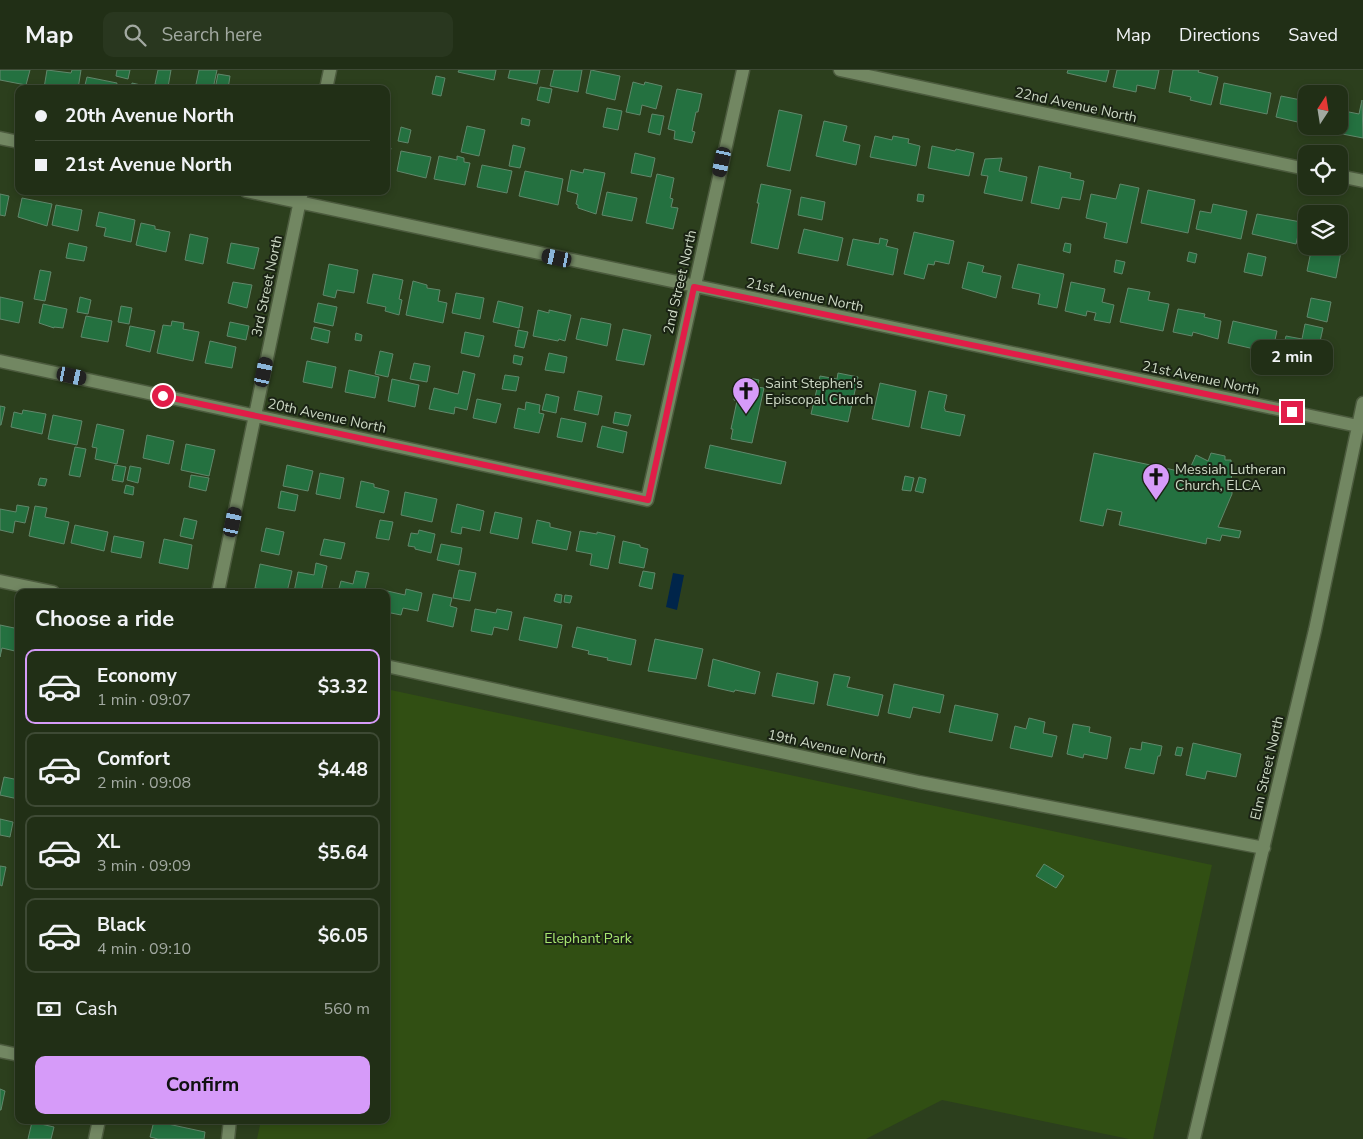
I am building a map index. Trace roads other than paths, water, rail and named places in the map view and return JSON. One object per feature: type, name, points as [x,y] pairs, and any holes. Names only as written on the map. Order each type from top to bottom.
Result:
[{"type":"street","points":[[327,85],[330,70]]},
{"type":"street","name":"2nd Street North","points":[[648,500],[743,70]]},
{"type":"street","name":"22nd Avenue North","points":[[840,70],[1298,167]]},
{"type":"street","points":[[0,138],[15,141]]},
{"type":"street","points":[[1348,178],[1363,181]]},
{"type":"street","name":"21st Avenue North","points":[[283,195],[301,197],[694,287],[1358,426]]},
{"type":"street","name":"3rd Street North","points":[[219,589],[301,197]]},
{"type":"street","name":"20th Avenue North","points":[[0,361],[648,500]]},
{"type":"street","name":"Elm Street North","points":[[1194,1139],[1315,630],[1363,403]]},
{"type":"street","points":[[0,581],[39,589]]},
{"type":"street","name":"19th Avenue North","points":[[390,667],[906,779],[1264,848]]},
{"type":"street","points":[[0,1051],[15,1054]]},
{"type":"street","points":[[95,1139],[98,1124]]},
{"type":"street","points":[[228,1139],[230,1124]]},
{"type":"water","points":[[673,573],[684,575],[677,610],[666,607]]},
{"type":"place","name":"Saint Stephen's Episcopal Church","points":[[746,415]]},
{"type":"place","name":"Messiah Lutheran Church, ELCA","points":[[1156,501]]},
{"type":"park label","name":"Elephant Park","points":[[588,938]]}]
